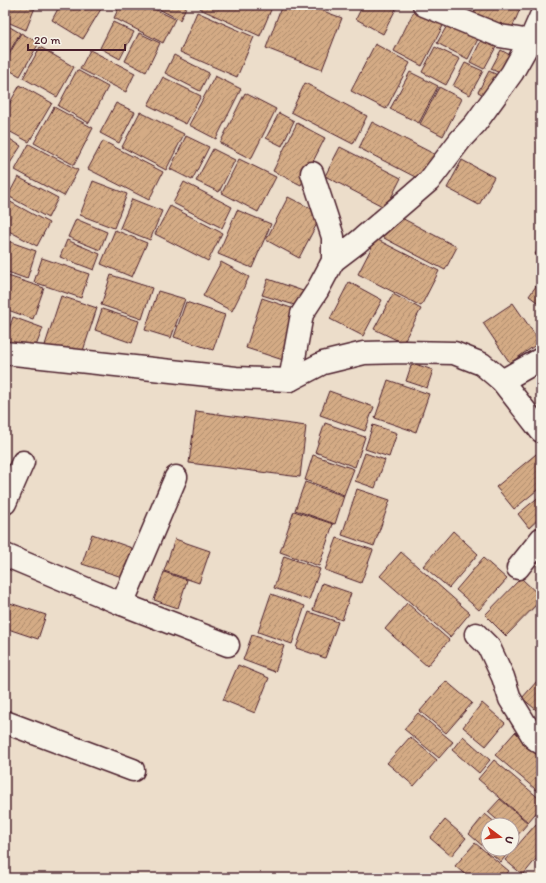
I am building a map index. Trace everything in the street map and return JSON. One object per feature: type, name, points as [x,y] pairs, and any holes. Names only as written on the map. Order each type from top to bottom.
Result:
[{"type":"street","points":[[424,5],[500,36],[530,41]]},
{"type":"street","points":[[290,380],[302,314],[317,291],[333,261],[358,242],[429,181],[461,139],[475,124],[512,73],[530,41],[541,16]]},
{"type":"street","points":[[312,173],[333,237],[333,261]]},
{"type":"street","points":[[5,353],[236,378],[290,380],[323,363],[364,353],[454,353],[482,364],[502,381],[541,431]]},
{"type":"street","points":[[502,381],[541,359]]},
{"type":"street","points":[[5,503],[22,462]]},
{"type":"street","points":[[122,604],[176,478]]},
{"type":"street","points":[[518,568],[541,539]]},
{"type":"street","points":[[5,555],[122,604],[228,645]]},
{"type":"street","points":[[476,634],[490,647],[503,676],[510,699],[534,738],[541,743]]},
{"type":"street","points":[[5,722],[133,770]]},
{"type":"building","points":[[5,5],[36,5],[26,30],[5,21]]},
{"type":"building","points":[[60,5],[94,5],[101,9],[83,39],[52,20]]},
{"type":"building","points":[[120,5],[146,5],[175,19],[163,43],[114,18]]},
{"type":"building","points":[[151,5],[187,5],[180,20]]},
{"type":"building","points":[[202,5],[273,5],[260,36],[200,9]]},
{"type":"building","points":[[282,5],[307,5],[342,18],[322,70],[266,48]]},
{"type":"building","points":[[363,5],[398,5],[383,34],[356,19]]},
{"type":"building","points":[[446,5],[471,5],[467,14]]},
{"type":"building","points":[[477,5],[510,5],[520,9],[510,33],[472,18]]},
{"type":"building","points":[[416,7],[445,22],[422,66],[394,51]]},
{"type":"building","points":[[197,12],[254,37],[237,77],[180,52]]},
{"type":"building","points":[[113,22],[134,32],[120,59],[100,48]]},
{"type":"building","points":[[5,24],[20,33],[5,60]]},
{"type":"building","points":[[448,24],[478,39],[468,59],[437,43]]},
{"type":"building","points":[[21,33],[39,43],[20,76],[5,68],[5,62]]},
{"type":"building","points":[[139,33],[160,43],[146,72],[125,61]]},
{"type":"building","points":[[482,39],[496,47],[484,69],[470,62]]},
{"type":"building","points":[[375,44],[410,63],[386,109],[351,91]]},
{"type":"building","points":[[40,47],[74,67],[57,97],[23,78]]},
{"type":"building","points":[[435,47],[460,59],[446,85],[422,72]]},
{"type":"building","points":[[90,50],[135,73],[126,92],[80,69]]},
{"type":"building","points":[[501,50],[515,58],[506,76],[491,69]]},
{"type":"building","points":[[174,55],[209,73],[200,91],[165,73]]},
{"type":"building","points":[[465,63],[483,71],[470,95],[453,86]]},
{"type":"building","points":[[77,70],[108,87],[89,123],[58,106]]},
{"type":"building","points":[[489,71],[504,78],[493,100],[478,92]]},
{"type":"building","points":[[410,72],[438,86],[419,123],[390,109]]},
{"type":"building","points":[[215,76],[241,89],[216,139],[189,125]]},
{"type":"building","points":[[163,77],[201,96],[186,124],[148,105]]},
{"type":"building","points":[[305,83],[367,116],[353,144],[291,112]]},
{"type":"building","points":[[5,85],[11,88],[5,99]]},
{"type":"building","points":[[20,85],[52,103],[29,142],[5,129],[5,111]]},
{"type":"building","points":[[439,87],[462,99],[443,136],[420,124]]},
{"type":"building","points":[[245,93],[276,109],[251,159],[220,143]]},
{"type":"building","points":[[116,103],[135,112],[119,143],[100,133]]},
{"type":"building","points":[[54,107],[93,128],[74,165],[34,143]]},
{"type":"building","points":[[140,112],[184,134],[166,170],[122,147]]},
{"type":"building","points":[[279,113],[294,121],[282,146],[266,138]]},
{"type":"building","points":[[372,122],[436,155],[423,181],[359,148]]},
{"type":"building","points":[[297,123],[325,138],[301,185],[273,171]]},
{"type":"building","points":[[5,136],[21,146],[5,171]]},
{"type":"building","points":[[186,136],[209,147],[192,180],[170,169]]},
{"type":"building","points":[[103,141],[163,172],[149,200],[88,169]]},
{"type":"building","points":[[29,144],[78,170],[64,196],[15,170]]},
{"type":"building","points":[[340,147],[401,178],[386,208],[325,176]]},
{"type":"building","points":[[213,149],[235,160],[219,192],[196,181]]},
{"type":"building","points":[[239,159],[276,177],[258,212],[222,193]]},
{"type":"building","points":[[462,160],[494,177],[479,205],[447,188]]},
{"type":"building","points":[[18,177],[58,198],[48,218],[8,196]]},
{"type":"building","points":[[93,181],[127,194],[114,228],[80,215]]},
{"type":"building","points":[[184,182],[232,207],[222,228],[173,203]]},
{"type":"building","points":[[288,197],[322,214],[299,258],[266,240]]},
{"type":"building","points":[[5,199],[49,223],[37,246],[5,229]]},
{"type":"building","points":[[132,199],[162,211],[150,240],[120,228]]},
{"type":"building","points":[[170,206],[222,233],[208,261],[155,234]]},
{"type":"building","points":[[237,210],[271,224],[252,268],[218,254]]},
{"type":"building","points":[[394,214],[457,247],[445,270],[382,237]]},
{"type":"building","points":[[76,219],[107,232],[100,250],[68,237]]},
{"type":"building","points":[[115,230],[147,243],[132,277],[101,264]]},
{"type":"building","points":[[376,239],[439,271],[421,306],[358,274]]},
{"type":"building","points":[[5,240],[36,251],[27,279],[5,271]]},
{"type":"building","points":[[67,240],[100,254],[94,270],[60,257]]},
{"type":"building","points":[[541,245],[541,259],[535,254]]},
{"type":"building","points":[[42,258],[89,274],[81,298],[34,282]]},
{"type":"building","points":[[221,262],[249,277],[232,311],[203,296]]},
{"type":"building","points":[[5,275],[44,288],[33,319],[5,309]]},
{"type":"building","points":[[111,275],[152,288],[142,319],[101,305]]},
{"type":"building","points":[[268,279],[306,292],[301,307],[262,295]]},
{"type":"building","points":[[541,279],[541,305],[529,296]]},
{"type":"building","points":[[349,282],[382,300],[363,336],[330,319]]},
{"type":"building","points":[[158,291],[185,299],[171,338],[145,330]]},
{"type":"building","points":[[393,294],[421,309],[403,343],[374,329]]},
{"type":"building","points":[[61,296],[97,308],[81,357],[45,345]]},
{"type":"building","points":[[262,298],[300,311],[283,360],[246,348]]},
{"type":"building","points":[[186,302],[225,315],[213,350],[174,337]]},
{"type":"building","points":[[513,303],[540,342],[510,363],[483,323]]},
{"type":"building","points":[[102,309],[139,321],[132,343],[95,330]]},
{"type":"building","points":[[5,314],[10,315],[5,330]]},
{"type":"building","points":[[13,317],[43,328],[34,351],[5,341]]},
{"type":"building","points":[[412,363],[433,370],[427,388],[406,381]]},
{"type":"building","points":[[388,380],[429,394],[416,432],[375,418]]},
{"type":"building","points":[[329,391],[374,407],[365,431],[320,415]]},
{"type":"building","points":[[196,411],[306,426],[300,477],[189,463]]},
{"type":"building","points":[[325,423],[365,437],[355,467],[315,452]]},
{"type":"building","points":[[373,425],[397,433],[389,457],[365,449]]},
{"type":"building","points":[[541,450],[541,487],[514,509],[496,487]]},
{"type":"building","points":[[365,453],[385,460],[375,488],[355,481]]},
{"type":"building","points":[[313,455],[354,469],[344,495],[305,480]]},
{"type":"building","points":[[305,482],[344,496],[335,524],[295,510]]},
{"type":"building","points":[[357,489],[390,500],[374,546],[342,535]]},
{"type":"building","points":[[541,495],[541,517],[529,528],[518,514]]},
{"type":"building","points":[[294,511],[333,524],[319,566],[280,552]]},
{"type":"building","points":[[453,531],[478,554],[449,588],[423,566]]},
{"type":"building","points":[[92,534],[132,548],[122,577],[82,564]]},
{"type":"building","points":[[337,538],[373,550],[361,583],[325,570]]},
{"type":"building","points":[[175,539],[210,551],[199,583],[164,571]]},
{"type":"building","points":[[401,552],[470,613],[450,637],[380,576]]},
{"type":"building","points":[[284,556],[320,569],[309,600],[274,588]]},
{"type":"building","points":[[483,558],[507,579],[479,610],[456,590]]},
{"type":"building","points":[[164,572],[187,580],[178,608],[154,600]]},
{"type":"building","points":[[521,578],[541,597],[541,600],[506,636],[485,615]]},
{"type":"building","points":[[322,583],[351,593],[342,620],[313,610]]},
{"type":"building","points":[[271,594],[305,606],[292,644],[258,632]]},
{"type":"building","points":[[7,602],[46,615],[38,639],[5,628],[5,608]]},
{"type":"building","points":[[407,603],[449,640],[427,666],[385,629]]},
{"type":"building","points":[[309,612],[338,622],[325,658],[296,648]]},
{"type":"building","points":[[252,635],[284,646],[275,672],[243,660]]},
{"type":"building","points":[[238,665],[269,678],[255,713],[223,700]]},
{"type":"building","points":[[538,680],[541,683],[541,714],[522,698]]},
{"type":"building","points":[[446,681],[472,703],[446,733],[420,711]]},
{"type":"building","points":[[482,703],[505,723],[486,746],[463,727]]},
{"type":"building","points":[[418,713],[453,742],[439,758],[404,729]]},
{"type":"building","points":[[515,732],[541,754],[541,794],[495,755]]},
{"type":"building","points":[[463,736],[490,760],[479,773],[452,750]]},
{"type":"building","points":[[410,737],[437,760],[414,786],[387,763]]},
{"type":"building","points":[[494,760],[541,800],[541,807],[528,822],[478,779]]},
{"type":"building","points":[[500,799],[528,823],[520,832],[520,817],[494,817],[488,812]]},
{"type":"building","points":[[445,820],[466,838],[451,856],[430,838]]},
{"type":"building","points":[[480,820],[480,844],[469,834]]},
{"type":"building","points":[[536,824],[541,828],[541,853],[523,875],[505,860],[508,857],[520,857],[520,843]]},
{"type":"building","points":[[475,843],[480,847],[480,857],[492,857],[509,871],[503,878],[469,878],[455,866]]},
{"type":"building","points":[[495,857],[505,857],[501,862]]}]
